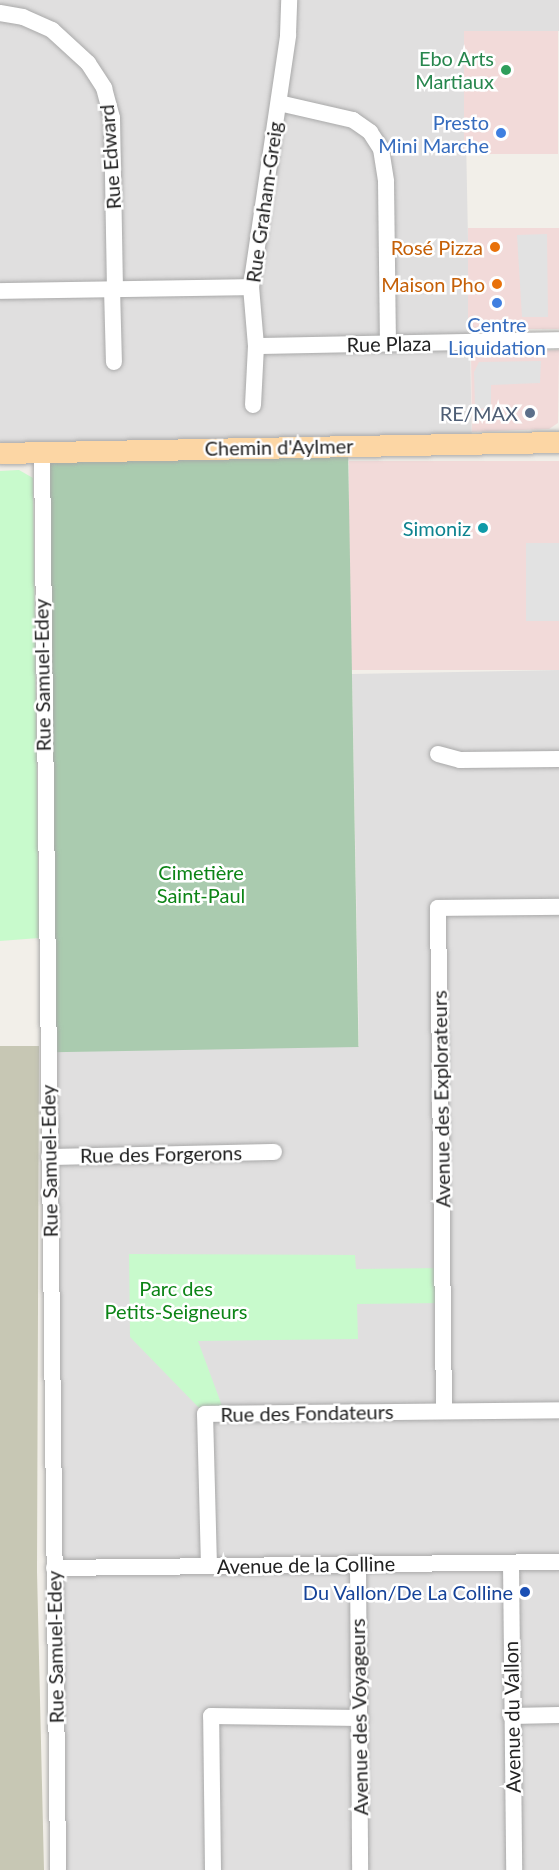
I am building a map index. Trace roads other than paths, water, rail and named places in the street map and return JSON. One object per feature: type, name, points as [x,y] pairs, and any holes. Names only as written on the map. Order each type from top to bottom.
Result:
[{"type":"main road","name":"Chemin d'Aylmer","points":[[0,453],[559,442]]},
{"type":"street","name":"Rue Graham-Greig","points":[[253,405],[256,346],[251,287],[279,103],[289,0]]},
{"type":"street","name":"Rue Edward","points":[[0,13],[23,16],[52,30],[88,63],[104,88],[112,118],[114,362]]},
{"type":"street","points":[[279,103],[353,120],[370,132],[381,149],[386,182],[388,344]]},
{"type":"street","points":[[0,291],[251,287]]},
{"type":"street","name":"Rue Plaza","points":[[256,346],[559,340]]},
{"type":"street","name":"Rue Samuel-Edey","points":[[42,453],[58,1870]]},
{"type":"street","points":[[438,754],[460,760],[559,759]]},
{"type":"street","name":"Avenue des Explorateurs","points":[[444,1411],[438,908],[559,908]]},
{"type":"street","name":"Rue des Forgerons","points":[[49,1157],[274,1152]]},
{"type":"street","name":"Rue des Fondateurs","points":[[209,1566],[205,1414],[559,1410]]},
{"type":"street","name":"Avenue de la Colline","points":[[54,1568],[559,1562]]},
{"type":"street","name":"Avenue du Vallon","points":[[511,1563],[514,1870]]},
{"type":"street","name":"Avenue des Voyageurs","points":[[358,1564],[360,1870]]},
{"type":"street","points":[[512,1716],[559,1715]]},
{"type":"street","points":[[213,1870],[211,1716],[360,1718]]},
{"type":"place","name":"Ebo Arts Martiaux","points":[[506,70]]},
{"type":"place","name":"Presto Mini Marche","points":[[501,133]]},
{"type":"place","name":"Rosé Pizza","points":[[495,247]]},
{"type":"place","name":"Maison Pho","points":[[497,284]]},
{"type":"place","name":"Centre Liquidation","points":[[497,303]]},
{"type":"place","name":"RE/MAX","points":[[530,413]]},
{"type":"place","name":"Simoniz","points":[[483,528]]},
{"type":"place","name":"Du Vallon/De La Colline","points":[[525,1592]]},
{"type":"park label","name":"Cimetière Saint-Paul","points":[[201,884]]},
{"type":"park label","name":"Parc des Petits-Seigneurs","points":[[176,1300]]}]
